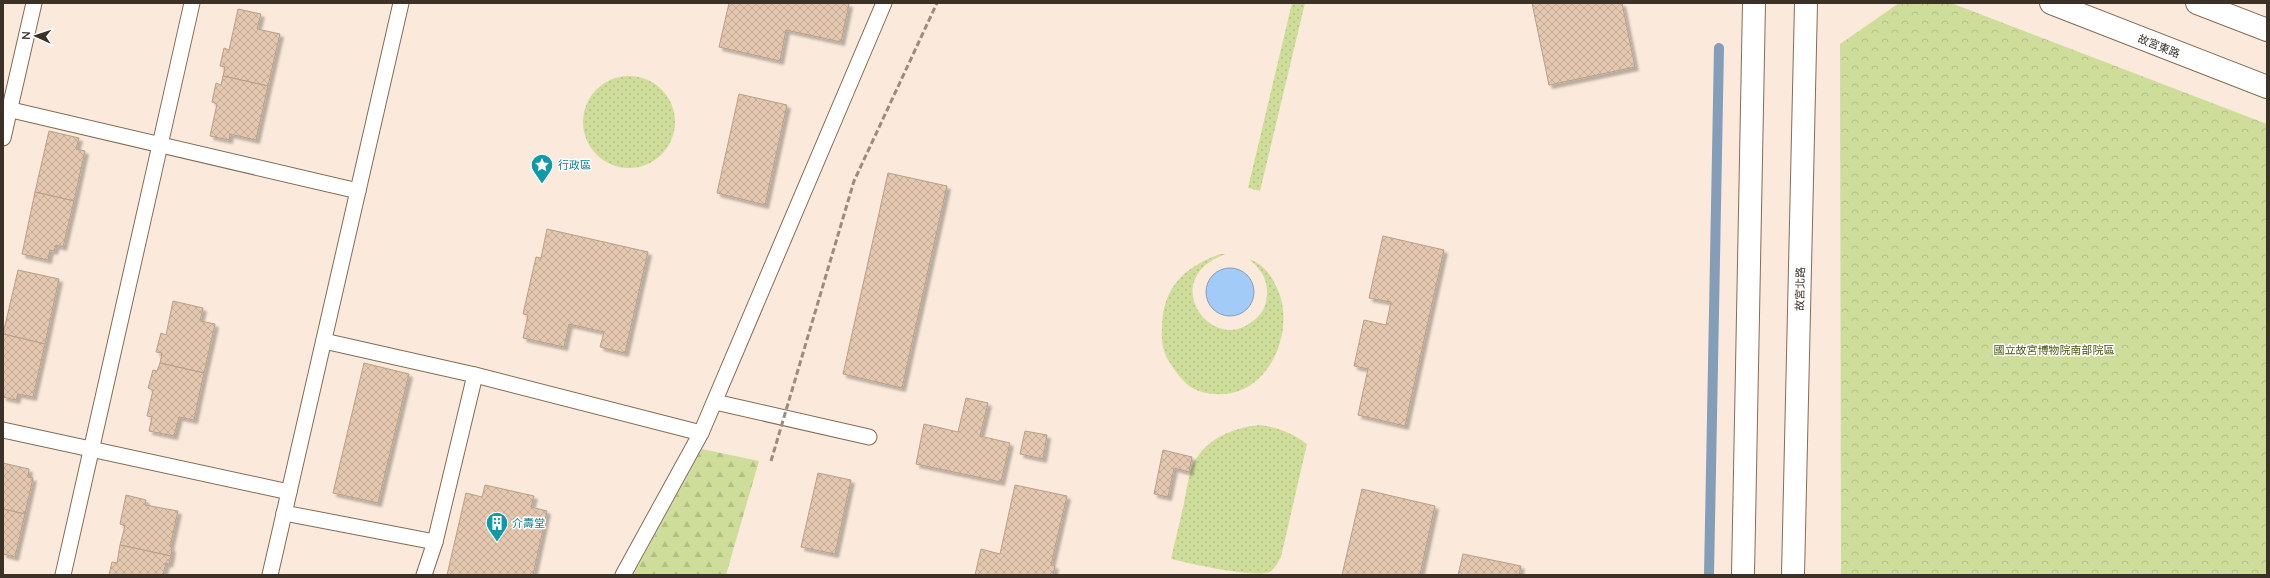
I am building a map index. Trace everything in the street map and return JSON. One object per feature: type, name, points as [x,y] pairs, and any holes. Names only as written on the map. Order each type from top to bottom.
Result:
[{"type":"street","points":[[1743,575],[1754,3]]},
{"type":"street","name":"故宮北路","points":[[1793,575],[1806,3]]},
{"type":"street","name":"故宮東路","points":[[2051,3],[2267,87]]},
{"type":"street","points":[[2197,3],[2267,30]]},
{"type":"lane","points":[[3,138],[6,108],[34,3]]},
{"type":"lane","points":[[64,575],[192,3]]},
{"type":"lane","points":[[270,575],[401,3]]},
{"type":"lane","points":[[622,575],[702,433],[884,3]]},
{"type":"lane","points":[[6,108],[358,191]]},
{"type":"lane","points":[[324,341],[475,375],[702,433]]},
{"type":"lane","points":[[424,575],[435,542],[475,375]]},
{"type":"lane","points":[[715,402],[869,437]]},
{"type":"lane","points":[[3,430],[289,492]]},
{"type":"lane","points":[[284,513],[435,542]]},
{"type":"green space","points":[[1292,3],[1305,3],[1260,191],[1248,188]]},
{"type":"green space","name":"國立故宮博物院南部院區","points":[[1899,3],[1951,3],[2267,124],[2267,575],[1841,575],[1840,44]]},
{"type":"green space","points":[[629,76],[647,79],[662,89],[672,104],[675,122],[672,140],[662,155],[647,165],[629,168],[611,165],[596,155],[586,140],[583,122],[586,104],[596,89],[611,79]]},
{"type":"green space","points":[[1220,254],[1226,254],[1206,265],[1195,279],[1193,294],[1197,309],[1207,321],[1220,328],[1235,330],[1250,323],[1258,317],[1266,302],[1267,289],[1262,273],[1249,259],[1268,272],[1273,280],[1282,301],[1283,320],[1281,339],[1275,357],[1264,372],[1251,385],[1234,392],[1212,394],[1192,388],[1176,372],[1164,351],[1162,329],[1166,302],[1177,281],[1195,266]]},
{"type":"green space","points":[[1261,425],[1285,432],[1307,444],[1281,557],[1276,566],[1270,572],[1251,573],[1222,570],[1171,559],[1191,470],[1202,451],[1210,443],[1229,432],[1250,426]]},
{"type":"green space","points":[[702,449],[759,461],[726,575],[633,575]]},
{"type":"water","points":[[1230,268],[1239,270],[1247,275],[1252,283],[1254,292],[1252,301],[1247,309],[1239,314],[1230,316],[1221,314],[1213,309],[1208,301],[1206,292],[1208,283],[1213,275],[1221,270]]},
{"type":"building","points":[[729,3],[849,4],[841,42],[786,30],[780,61],[719,47]]},
{"type":"building","points":[[1532,3],[1622,3],[1635,67],[1549,85]]},
{"type":"building","points":[[238,9],[261,14],[257,29],[280,34],[268,86],[223,76],[225,67],[220,66],[224,48],[229,50]]},
{"type":"building","points":[[223,76],[268,86],[256,140],[230,134],[229,140],[210,136],[217,104],[212,102],[216,83],[221,85]]},
{"type":"building","points":[[739,94],[787,105],[765,205],[717,193]]},
{"type":"building","points":[[49,131],[79,138],[76,149],[85,151],[74,201],[35,192]]},
{"type":"building","points":[[888,173],[947,186],[902,388],[843,374]]},
{"type":"building","points":[[35,192],[74,201],[63,247],[56,245],[54,251],[50,250],[48,260],[22,254]]},
{"type":"building","points":[[547,229],[648,252],[625,353],[600,347],[604,332],[569,324],[564,347],[523,338],[528,315],[523,314],[536,257],[541,258]]},
{"type":"building","points":[[1383,236],[1444,250],[1405,426],[1358,415],[1368,369],[1354,366],[1364,320],[1386,325],[1391,302],[1369,298]]},
{"type":"building","points":[[18,270],[59,279],[45,344],[3,334]]},
{"type":"building","points":[[173,301],[203,308],[200,321],[215,324],[204,373],[160,363],[162,353],[156,352],[161,333],[166,335]]},
{"type":"building","points":[[3,334],[45,344],[33,397],[18,394],[16,400],[3,397]]},
{"type":"building","points":[[160,363],[204,373],[194,420],[179,417],[174,436],[149,431],[152,417],[147,416],[153,390],[148,388],[153,370],[157,371]]},
{"type":"building","points":[[364,363],[409,374],[378,503],[333,493]]},
{"type":"building","points":[[966,398],[988,403],[980,436],[1010,443],[1001,482],[916,464],[924,424],[958,432]]},
{"type":"building","points":[[1025,431],[1047,435],[1043,459],[1020,454]]},
{"type":"building","points":[[1163,450],[1192,457],[1189,472],[1174,468],[1168,497],[1154,494]]},
{"type":"building","points":[[3,463],[29,469],[28,477],[33,478],[25,514],[3,509]]},
{"type":"building","points":[[818,473],[851,480],[835,554],[801,547]]},
{"type":"building","name":"介壽堂","points":[[485,485],[534,496],[531,507],[547,511],[533,575],[447,575],[466,493],[482,497]]},
{"type":"building","points":[[1015,485],[1067,496],[1051,565],[1055,566],[1053,575],[975,575],[981,549],[1000,554]]},
{"type":"building","points":[[1362,489],[1435,506],[1420,575],[1342,575]]},
{"type":"building","points":[[126,495],[146,500],[145,505],[178,511],[170,547],[172,548],[171,556],[120,545],[125,526],[120,524]]},
{"type":"building","points":[[3,509],[25,514],[15,557],[3,554]]},
{"type":"building","points":[[120,545],[171,556],[169,564],[166,563],[163,575],[109,575],[112,562],[117,563]]},
{"type":"building","points":[[1463,554],[1521,566],[1519,575],[1458,575]]},
{"type":"waterway","points":[[1709,575],[1719,48]]},
{"type":"railway","points":[[771,461],[854,181],[937,3]]},
{"type":"place","name":"行政區","points":[[542,184]]},
{"type":"place","name":"介壽堂","points":[[497,542]]}]
